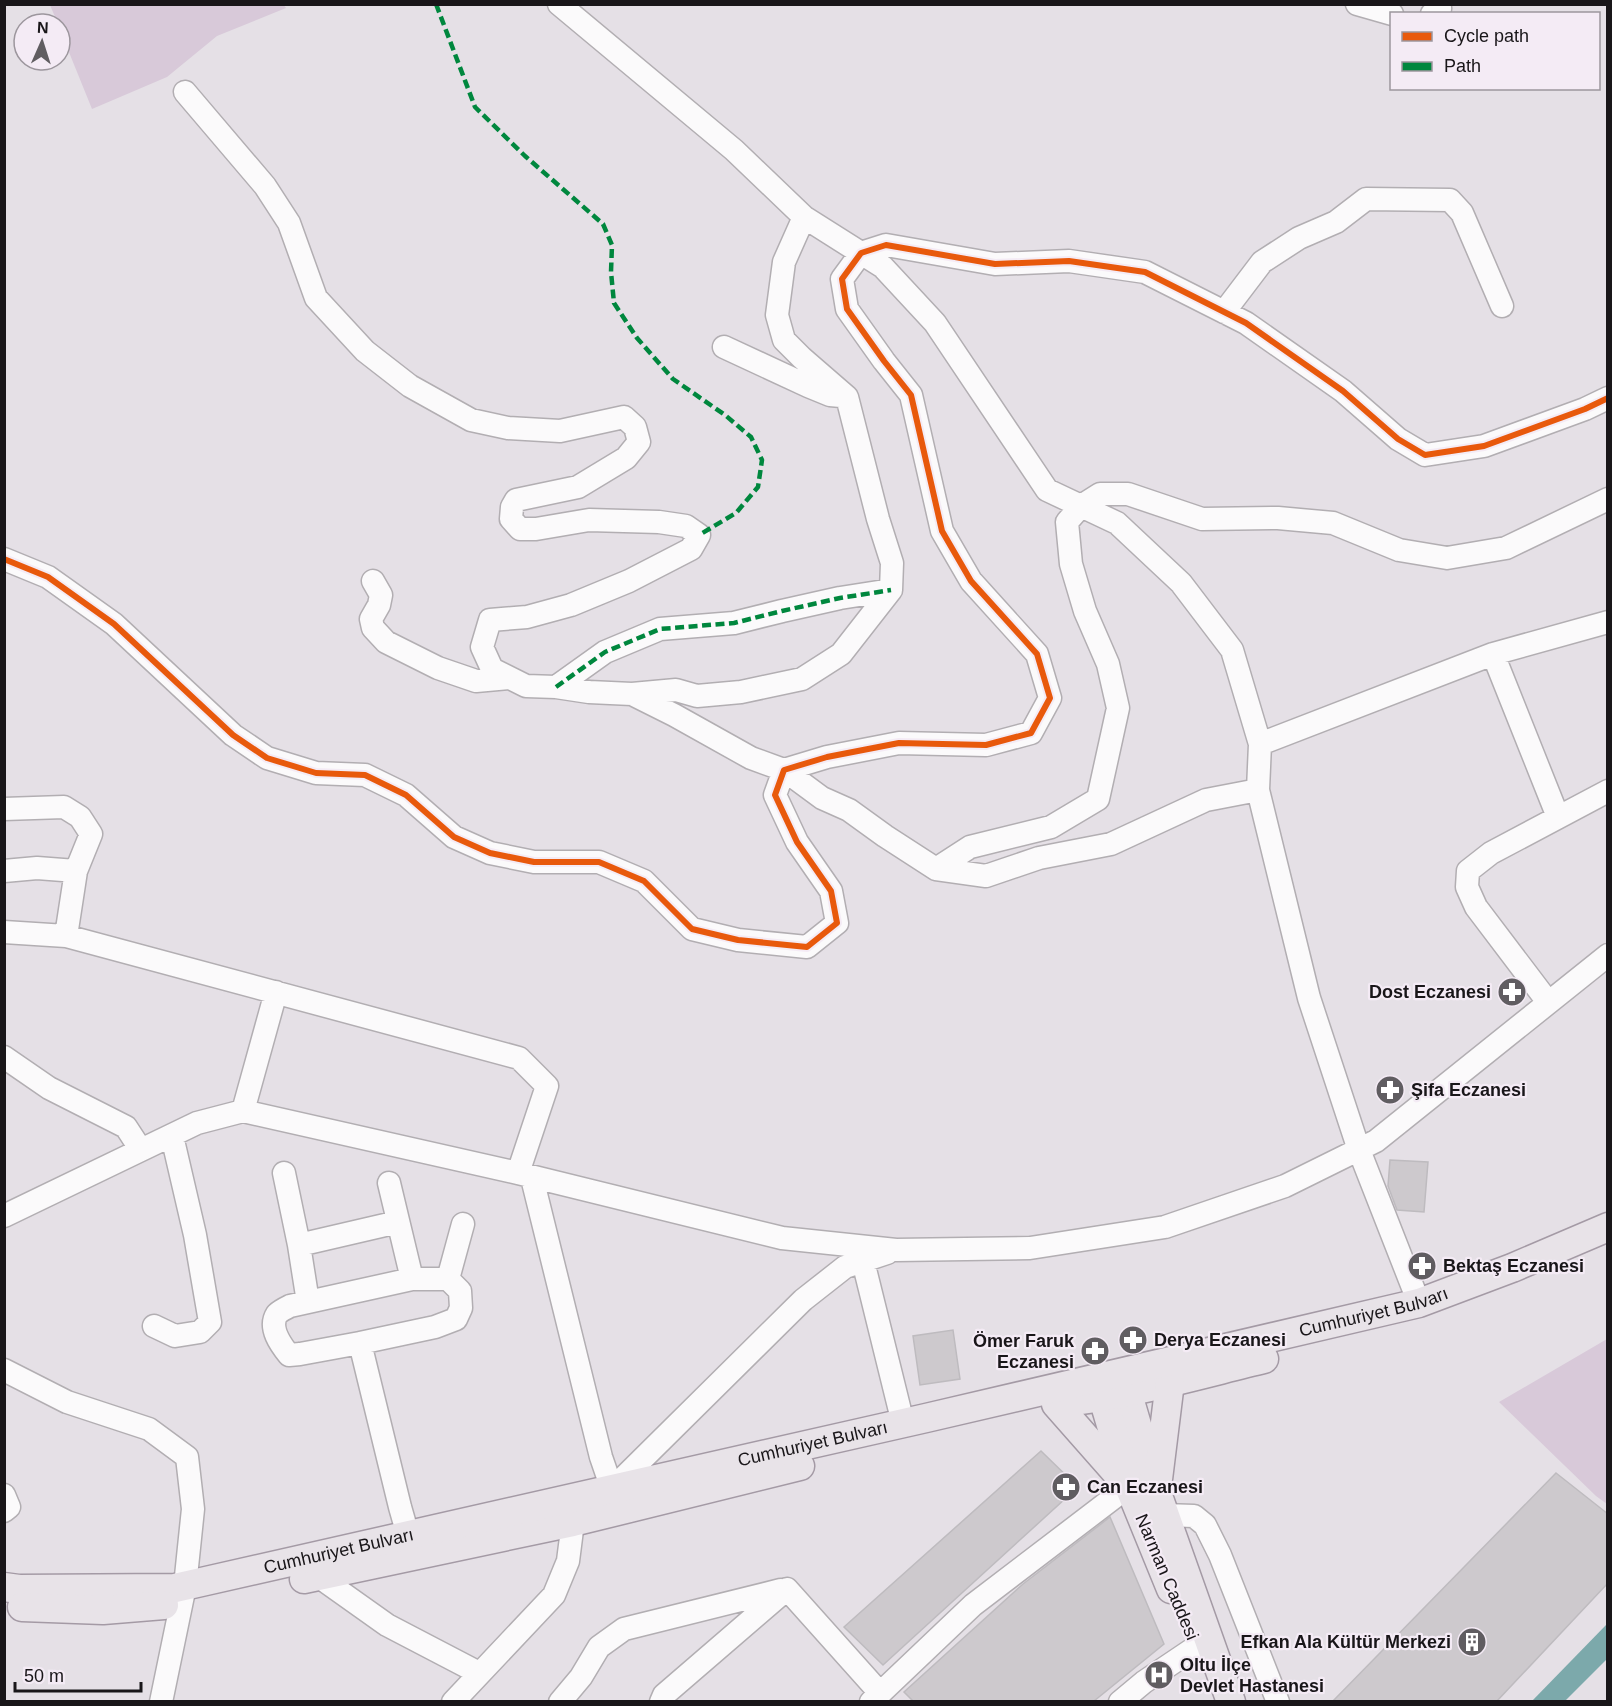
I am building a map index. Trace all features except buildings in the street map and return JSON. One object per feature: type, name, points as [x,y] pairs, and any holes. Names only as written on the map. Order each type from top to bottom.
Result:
[{"type":"main road","name":"Cumhuriyet Bulvarı","points":[[4,1607],[103,1610],[184,1595],[318,1576],[573,1522],[1056,1404],[1112,1385],[1419,1303],[1512,1268],[1608,1227]]},
{"type":"main road","name":"Cumhuriyet Bulvarı","points":[[184,1595],[408,1535],[903,1423],[1112,1385],[1170,1382],[1401,1325],[1519,1284],[1608,1248]]},
{"type":"main road","name":"Narman Caddesi","points":[[1160,1504],[1170,1382]]},
{"type":"main road","name":"Narman Caddesi","points":[[1112,1385],[1129,1486],[1218,1701]]},
{"type":"main road","name":"Narman Caddesi","points":[[1112,1385],[1160,1504],[1231,1701]]},
{"type":"main road","name":"Narman Caddesi","points":[[1056,1404],[1129,1486]]},
{"type":"main road","name":"Cumhuriyet Bulvarı","points":[[4,1587],[19,1589],[176,1588],[184,1595]]},
{"type":"street","points":[[559,4],[734,150],[804,217],[883,267],[935,323],[1047,490],[1117,523],[1181,583],[1232,650],[1260,744],[1258,790],[1309,998],[1359,1150],[1419,1303]]},
{"type":"street","points":[[1357,4],[1390,13]]},
{"type":"street","points":[[184,92],[265,186],[289,224],[316,298],[365,351],[410,386],[471,420],[508,428],[560,431],[624,417],[635,427],[639,442],[626,458],[579,487],[516,500],[512,507],[511,519],[520,529],[536,529],[589,520],[659,522],[686,525],[699,535],[691,549],[629,581],[571,604],[527,617],[490,620],[482,647],[492,669],[525,686],[632,694],[676,690],[697,696],[730,693],[802,679],[841,654],[891,590],[892,563],[878,519],[847,397],[784,340],[777,315],[784,262],[804,217]]},
{"type":"street","points":[[1224,312],[1262,262],[1299,238],[1336,222],[1366,199],[1450,200],[1462,213],[1502,306]]},
{"type":"street","points":[[784,770],[827,757],[899,743],[986,745],[1031,734],[1050,698],[1037,654],[971,581],[942,531],[911,395],[848,309],[842,279],[861,253],[886,245],[995,264],[1069,261],[1145,272],[1246,323],[1343,391],[1398,439],[1425,455],[1484,446],[1585,409],[1608,398]]},
{"type":"street","points":[[724,347],[830,395],[847,397]]},
{"type":"street","points":[[936,869],[970,847],[1051,827],[1098,799],[1118,708],[1108,664],[1085,610],[1071,564],[1067,522],[1081,506],[1100,494],[1128,494],[1202,519],[1278,518],[1333,523],[1399,550],[1447,558],[1506,548],[1608,499]]},
{"type":"street","points":[[4,559],[48,577],[114,624],[233,735],[267,758],[316,773],[365,775],[406,795],[454,837],[490,853],[534,862],[599,862],[644,881],[692,929],[738,940],[807,947],[837,923],[831,891],[797,842],[775,795],[784,770]]},
{"type":"street","points":[[374,581],[381,595],[379,605],[371,620],[373,628],[386,642],[438,668],[476,681],[509,678]]},
{"type":"street","points":[[556,687],[605,652],[660,629],[734,623],[782,610],[891,590]]},
{"type":"street","points":[[1260,744],[1493,654],[1608,622]]},
{"type":"street","points":[[1493,654],[1558,817]]},
{"type":"street","points":[[632,694],[751,758],[784,770],[822,798],[849,810],[885,837],[936,869],[986,876],[1039,858],[1111,844],[1206,800],[1258,790]]},
{"type":"street","points":[[1548,1002],[1476,907],[1467,887],[1468,871],[1491,853],[1608,791]]},
{"type":"street","points":[[4,810],[64,807],[80,817],[91,834],[76,871],[66,936]]},
{"type":"street","points":[[4,870],[37,868],[76,871]]},
{"type":"street","points":[[4,933],[66,936],[519,1058],[547,1086],[525,1175],[601,1457],[612,1489]]},
{"type":"street","points":[[4,1216],[197,1124],[243,1111],[525,1175],[782,1238],[859,1253],[896,1250],[1030,1248],[1165,1227],[1285,1186],[1376,1142],[1608,955]]},
{"type":"street","points":[[243,1111],[276,992]]},
{"type":"street","points":[[4,1057],[49,1088],[126,1127],[141,1150]]},
{"type":"street","points":[[154,1326],[175,1336],[200,1332],[210,1322],[195,1235],[172,1136]]},
{"type":"street","points":[[284,1173],[308,1302]]},
{"type":"street","points":[[389,1183],[412,1279]]},
{"type":"street","points":[[299,1245],[398,1222]]},
{"type":"street","points":[[448,1279],[463,1224]]},
{"type":"street","points":[[859,1253],[903,1423]]},
{"type":"street","points":[[453,1701],[554,1595],[568,1561],[573,1522],[612,1489],[803,1300],[859,1253]]},
{"type":"street","points":[[412,1279],[448,1279],[460,1291],[461,1308],[456,1319],[435,1327],[300,1354],[289,1355],[278,1342],[274,1323],[278,1313],[290,1306],[412,1279]]},
{"type":"street","points":[[360,1343],[408,1535]]},
{"type":"street","points":[[4,1370],[67,1402],[149,1429],[187,1457],[193,1509],[184,1595],[161,1701]]},
{"type":"street","points":[[787,1589],[875,1697],[973,1605],[1129,1486]]},
{"type":"street","points":[[4,1495],[9,1507],[4,1511]]},
{"type":"street","points":[[1160,1504],[1194,1516],[1205,1525],[1220,1555],[1278,1701]]},
{"type":"street","points":[[318,1576],[387,1625],[479,1674]]},
{"type":"street","points":[[560,1701],[580,1677],[599,1647],[624,1629],[787,1589]]},
{"type":"street","points":[[661,1701],[664,1695],[787,1589]]},
{"type":"street","points":[[1120,1701],[1146,1691],[1196,1647]]},
{"type":"shaded area","points":[[283,4],[286,8],[217,36],[167,77],[92,109],[72,60],[72,12],[53,12],[50,5]]},
{"type":"shaded area","points":[[1607,1339],[1607,1504],[1499,1402]]},
{"type":"water","points":[[1607,1624],[1607,1659],[1565,1701],[1532,1701]]},
{"type":"marked path","points":[[436,4],[475,107],[525,156],[603,224],[612,245],[611,272],[614,303],[637,338],[673,379],[725,415],[751,437],[762,460],[758,487],[736,513],[699,535]]},
{"type":"marked path","points":[[556,687],[605,652],[660,629],[734,623],[840,598],[891,590]]},
{"type":"cycle path","points":[[4,559],[48,577],[114,624],[233,735],[267,758],[316,773],[365,775],[406,795],[454,837],[490,853],[534,862],[599,862],[644,881],[692,929],[738,940],[807,947],[837,923],[831,891],[797,842],[775,795],[784,770],[827,757],[899,743],[986,745],[1031,733],[1050,698],[1037,654],[971,581],[942,531],[911,395],[847,309],[842,279],[861,253],[886,245],[995,264],[1069,261],[1145,272],[1246,323],[1343,391],[1398,439],[1425,455],[1484,446],[1585,409],[1608,398]]},
{"type":"place","name":"Dost Eczanesi","points":[[1512,992]]},
{"type":"place","name":"Şifa Eczanesi","points":[[1390,1090]]},
{"type":"place","name":"Bektaş Eczanesi","points":[[1422,1266]]},
{"type":"place","name":"Derya Eczanesi","points":[[1133,1340]]},
{"type":"place","name":"Ömer Faruk Eczanesi","points":[[1095,1351]]},
{"type":"place","name":"Can Eczanesi","points":[[1066,1487]]},
{"type":"place","name":"Efkan Ala Kültür Merkezi","points":[[1472,1642]]},
{"type":"place","name":"Oltu İlçe Devlet Hastanesi","points":[[1159,1675]]}]
